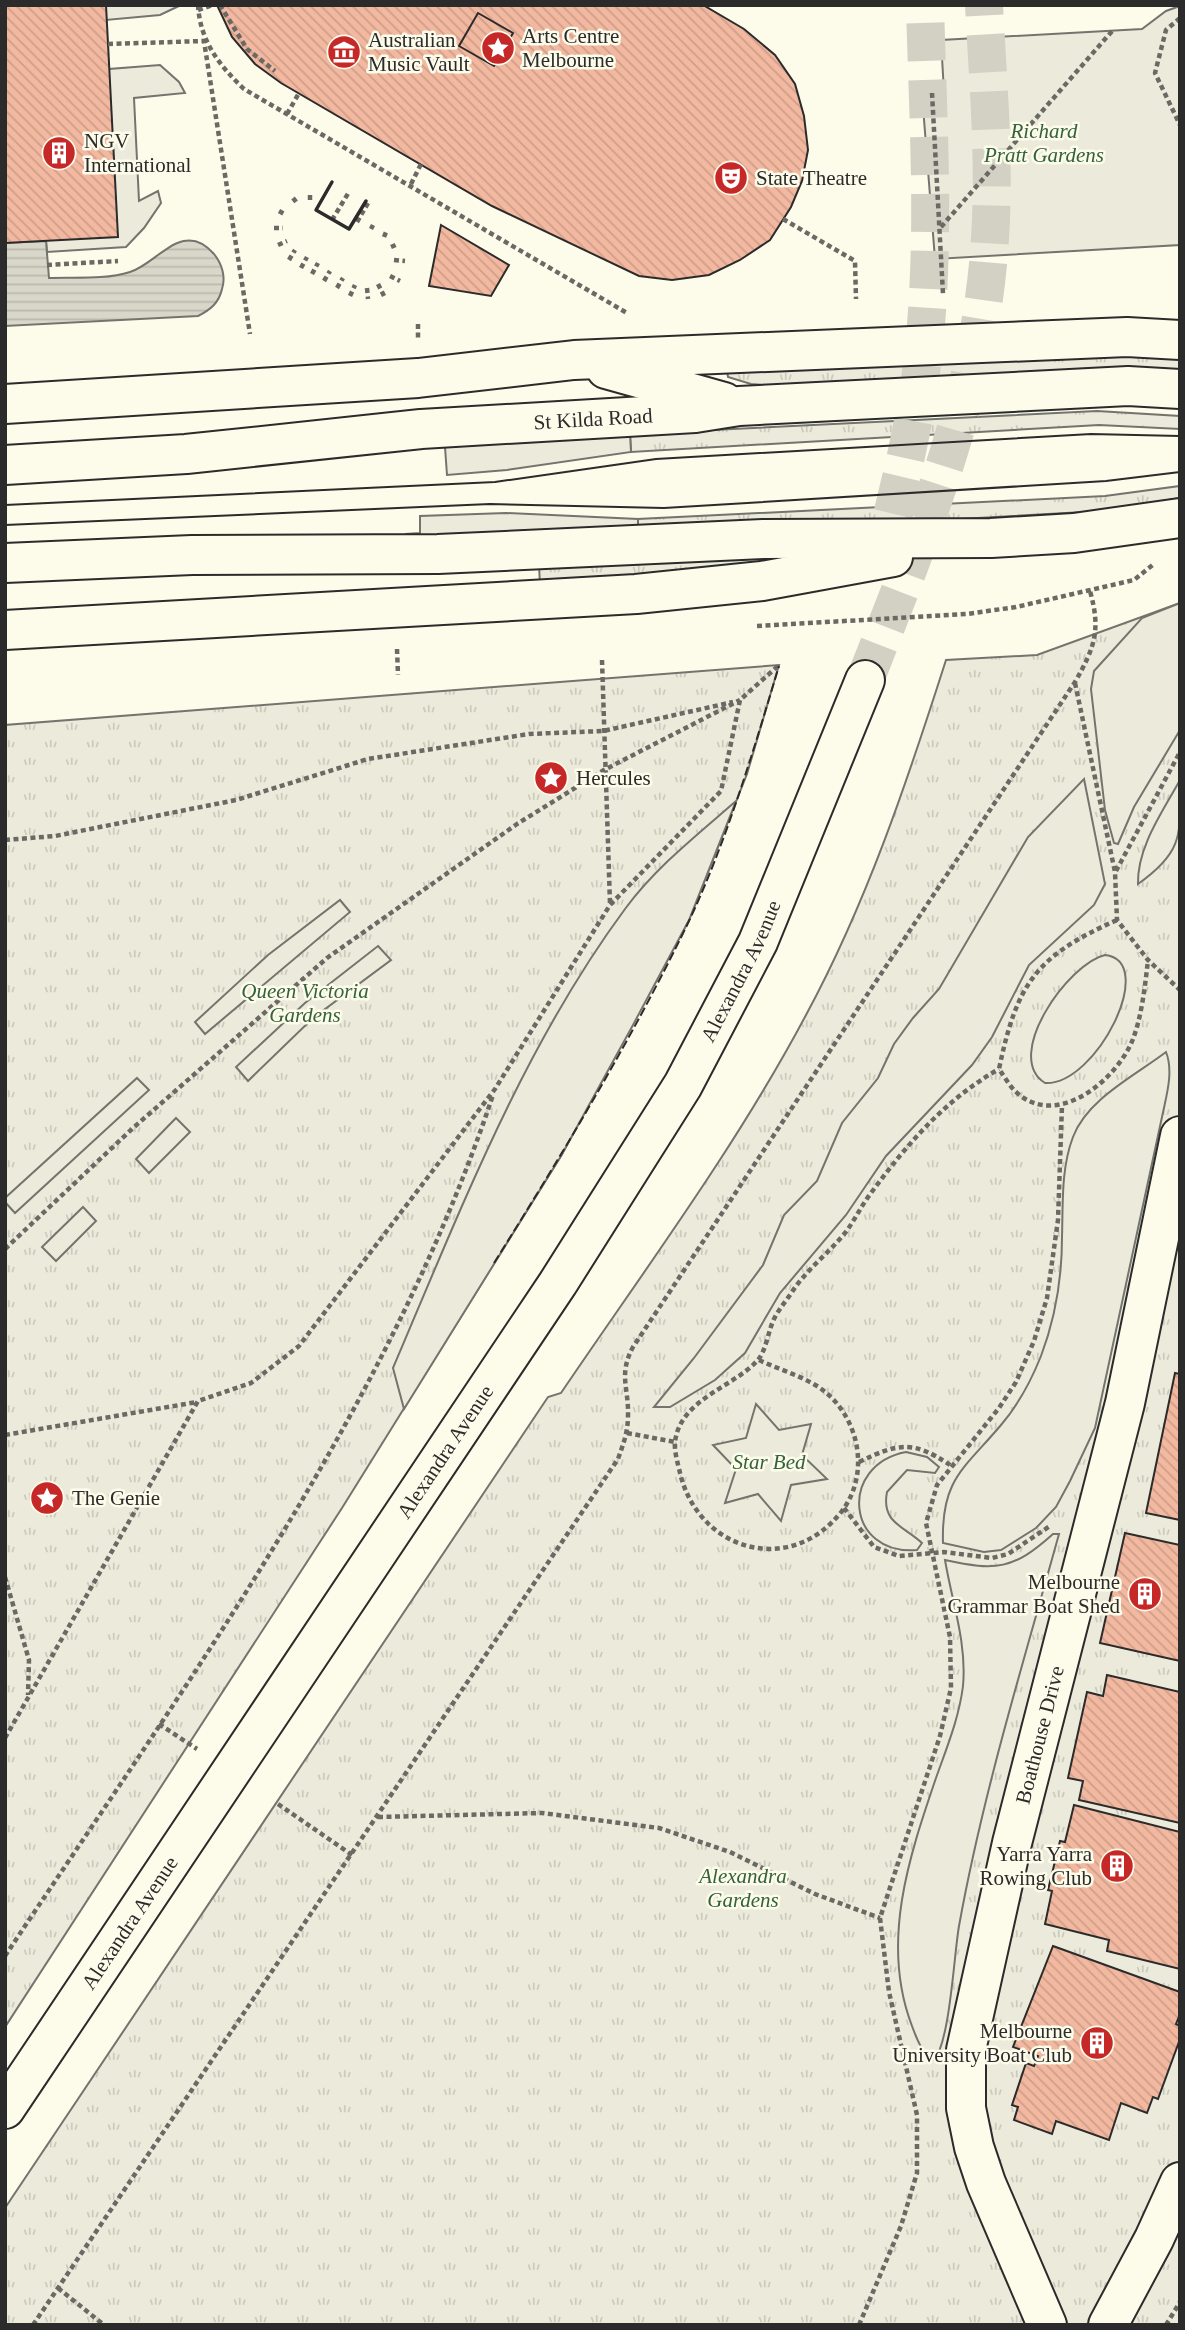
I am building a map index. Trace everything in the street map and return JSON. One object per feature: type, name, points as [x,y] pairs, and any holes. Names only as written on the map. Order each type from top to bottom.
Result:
[{"type":"main road","points":[[5,404],[418,378],[574,360],[1127,337],[1180,341]]},
{"type":"main road","points":[[574,360],[739,407]]},
{"type":"main road","name":"St Kilda Road","points":[[5,465],[186,454],[421,429],[695,413],[739,407],[1128,386],[1180,389]]},
{"type":"main road","points":[[5,563],[192,555],[438,554],[764,539],[991,538],[1086,532],[1180,518]]},
{"type":"main road","points":[[5,630],[636,594],[762,581],[991,538]]},
{"type":"main road","name":"Alexandra Avenue","points":[[5,2109],[624,1183],[727,1006],[794,859],[830,765],[858,680]]},
{"type":"main road","name":"Boathouse Drive","points":[[1047,2325],[991,2195],[974,2147],[966,2108],[966,2050],[1012,1843],[1134,1365],[1180,1136]]},
{"type":"main road","points":[[1108,2325],[1154,2239],[1180,2182]]},
{"type":"path","points":[[213,5],[198,8],[250,334]]},
{"type":"path","points":[[220,5],[247,49],[275,71]]},
{"type":"path","points":[[1180,18],[1166,30],[1155,73],[1180,125]]},
{"type":"path","points":[[941,227],[1112,30]]},
{"type":"path","points":[[108,44],[204,41]]},
{"type":"path","points":[[204,41],[223,68],[244,89],[411,184],[627,313]]},
{"type":"path","points":[[287,114],[299,93]]},
{"type":"path","points":[[932,93],[943,294]]},
{"type":"path","points":[[411,184],[421,164]]},
{"type":"path","points":[[332,220],[349,192]]},
{"type":"path","points":[[357,222],[368,203]]},
{"type":"path","points":[[279,211],[286,215]]},
{"type":"path","points":[[783,219],[855,261],[856,299]]},
{"type":"path","points":[[274,228],[284,228]]},
{"type":"path","points":[[278,245],[287,241]]},
{"type":"path","points":[[391,247],[398,244]]},
{"type":"path","points":[[289,260],[295,250]]},
{"type":"path","points":[[301,268],[307,257]]},
{"type":"path","points":[[394,260],[405,261]]},
{"type":"path","points":[[47,265],[118,261]]},
{"type":"path","points":[[312,274],[318,264]]},
{"type":"path","points":[[324,281],[330,271]]},
{"type":"path","points":[[390,276],[400,281]]},
{"type":"path","points":[[337,288],[343,278]]},
{"type":"path","points":[[379,284],[384,296]]},
{"type":"path","points":[[349,296],[355,285]]},
{"type":"path","points":[[367,288],[368,299]]},
{"type":"path","points":[[33,2325],[618,1459],[627,1433],[624,1376],[633,1347],[1075,682],[1087,661],[1098,618],[1090,591]]},
{"type":"path","points":[[397,649],[398,675]]},
{"type":"path","points":[[602,660],[610,905]]},
{"type":"path","points":[[5,1249],[134,1128],[327,958],[517,824],[604,770],[740,700],[779,665]]},
{"type":"path","points":[[1075,682],[1115,872],[1117,920],[1149,960],[1180,990]]},
{"type":"path","points":[[5,840],[55,836],[236,800],[368,759],[528,734],[603,731],[740,700]]},
{"type":"path","points":[[5,1435],[198,1401],[251,1383],[299,1346],[495,1089],[610,905],[720,791],[740,700]]},
{"type":"path","points":[[1115,872],[1180,752]]},
{"type":"path","points":[[759,1360],[808,1381],[833,1398],[845,1414],[854,1434],[859,1462],[844,1508],[831,1524],[795,1546],[749,1548],[725,1538],[709,1527],[684,1490],[675,1442],[693,1408],[759,1360],[775,1318],[794,1288],[847,1229],[895,1160],[953,1099],[999,1069],[1017,1004],[1034,975],[1074,939],[1117,920]]},
{"type":"path","points":[[999,1069],[1016,1092],[1034,1102],[1062,1105],[1093,1088],[1124,1057],[1137,1024],[1149,960]]},
{"type":"path","points":[[5,1956],[266,1560],[385,1354],[469,1165],[495,1089]]},
{"type":"path","points":[[859,2325],[901,2226],[917,2173],[917,2115],[889,1992],[880,1918],[940,1736],[951,1688],[950,1637],[926,1523],[937,1485],[950,1465],[999,1408],[1016,1382],[1034,1341],[1047,1298],[1058,1220],[1062,1105]]},
{"type":"path","points":[[5,1738],[198,1401]]},
{"type":"path","points":[[627,1433],[675,1442]]},
{"type":"path","points":[[859,1462],[897,1446],[910,1446],[950,1465]]},
{"type":"path","points":[[844,1508],[864,1537],[885,1553],[899,1556],[944,1552],[992,1558],[1008,1554]]},
{"type":"path","points":[[5,1577],[29,1660],[28,1697]]},
{"type":"path","points":[[159,1724],[197,1749]]},
{"type":"path","points":[[278,1804],[352,1855]]},
{"type":"path","points":[[377,1817],[542,1813],[659,1828],[730,1852],[815,1894],[880,1918]]},
{"type":"path","points":[[58,2288],[104,2325]]},
{"type":"path","points":[[1167,2325],[1180,2302]]},
{"type":"green space","points":[[106,5],[181,5],[160,15],[106,20]]},
{"type":"green space","name":"Richard Pratt Gardens","points":[[1180,6],[1180,245],[935,259],[922,94],[944,92],[941,40],[1142,29],[1166,11]]},
{"type":"green space","points":[[160,65],[179,82],[185,93],[134,98],[139,201],[158,191],[161,203],[144,228],[126,247],[47,252],[46,241],[109,69]]},
{"type":"green space","points":[[1092,352],[1180,359],[1180,371],[779,386],[751,384],[728,377],[727,371]]},
{"type":"green space","points":[[1097,411],[1180,416],[1180,429],[1099,425],[631,452],[630,434]]},
{"type":"green space","points":[[630,434],[631,452],[507,470],[447,475],[445,447]]},
{"type":"green space","points":[[1180,486],[1180,498],[1102,511],[638,537],[638,519],[1105,496]]},
{"type":"green space","points":[[506,513],[638,519],[638,537],[407,545],[406,534],[420,533],[420,516]]},
{"type":"green space","points":[[773,553],[774,568],[540,586],[539,564]]},
{"type":"green space","name":"Alexandra Gardens","points":[[1180,603],[1180,2325],[5,2325],[5,2208],[548,1397],[561,1393],[689,1207],[750,1112],[806,1015],[848,929],[901,796],[946,660],[1037,655]]},
{"type":"green space","points":[[1180,603],[1180,730],[1134,807],[1118,844],[1114,843],[1105,810],[1091,689],[1094,671],[1142,618]]},
{"type":"green space","name":"Queen Victoria Gardens","points":[[779,665],[747,774],[689,920],[561,1156],[342,1508],[5,2027],[5,725]]},
{"type":"green space","points":[[1084,779],[1105,884],[1094,905],[1029,965],[992,1037],[972,1065],[886,1156],[846,1215],[780,1293],[745,1353],[715,1380],[670,1407],[654,1407],[763,1265],[784,1215],[817,1181],[842,1123],[878,1078],[894,1044],[939,989],[1028,837]]},
{"type":"green space","points":[[1180,780],[1177,840],[1164,861],[1138,884],[1146,843]]},
{"type":"green space","points":[[736,801],[689,920],[633,1025],[561,1156],[404,1409],[393,1368],[469,1190],[524,1073],[588,962],[625,909],[650,879]]},
{"type":"green space","points":[[340,900],[350,912],[205,1034],[195,1022],[268,955]]},
{"type":"green space","points":[[378,946],[391,960],[313,1018],[248,1081],[236,1067],[305,1003]]},
{"type":"green space","points":[[1105,955],[1120,962],[1126,978],[1123,999],[1114,1022],[1101,1045],[1083,1065],[1064,1079],[1045,1083],[1034,1070],[1031,1053],[1045,1012],[1074,975],[1090,962]]},
{"type":"green space","points":[[1166,1052],[1169,1068],[1167,1093],[1095,1428],[1056,1507],[1036,1528],[1001,1550],[984,1552],[943,1543],[946,1504],[957,1476],[1019,1401],[1046,1342],[1059,1282],[1065,1174],[1073,1137],[1080,1123],[1101,1099]]},
{"type":"green space","points":[[137,1078],[149,1090],[15,1213],[5,1202],[5,1198]]},
{"type":"green space","points":[[176,1118],[190,1132],[149,1173],[136,1159]]},
{"type":"green space","points":[[83,1207],[96,1221],[56,1261],[42,1247]]},
{"type":"green space","name":"Star Bed","points":[[756,1404],[779,1430],[811,1424],[802,1455],[827,1479],[791,1485],[781,1521],[758,1494],[725,1503],[736,1469],[713,1445],[746,1438]]},
{"type":"green space","points":[[906,1452],[927,1457],[939,1467],[935,1473],[907,1470],[887,1492],[887,1511],[896,1523],[922,1543],[917,1550],[893,1548],[876,1539],[864,1525],[859,1508],[861,1490],[869,1474],[884,1460]]},
{"type":"green space","points":[[1053,1534],[1059,1534],[1004,1729],[980,1827],[959,1926],[948,2017],[934,2060],[926,2055],[918,2041],[903,1995],[898,1963],[898,1932],[916,1838],[956,1721],[963,1686],[961,1638],[945,1560],[978,1566],[1003,1565],[1026,1555]]},
{"type":"shaded area","points":[[192,240],[203,244],[219,262],[224,280],[221,294],[213,306],[198,316],[5,326],[5,243],[46,241],[49,278],[120,275],[140,267],[170,246]]},
{"type":"building","name":"NGV International","points":[[5,5],[106,5],[118,237],[5,243]]},
{"type":"building","points":[[217,5],[703,5],[744,29],[775,55],[795,84],[804,116],[808,150],[802,181],[791,207],[770,240],[740,260],[709,275],[672,280],[639,276],[492,206],[281,83],[255,64],[232,37]]},
{"type":"building","points":[[478,13],[513,33],[494,66],[459,46]]},
{"type":"building","points":[[441,225],[509,265],[491,296],[429,286]]},
{"type":"building","points":[[1175,1373],[1180,1374],[1180,1520],[1146,1513]]},
{"type":"building","name":"Melbourne Grammar Boat Shed","points":[[1125,1533],[1180,1545],[1180,1661],[1100,1643]]},
{"type":"building","points":[[1107,1675],[1180,1692],[1180,1823],[1079,1800],[1083,1781],[1068,1778],[1087,1692],[1103,1696]]},
{"type":"building","name":"Yarra Yarra Rowing Club","points":[[1074,1805],[1180,1832],[1180,1969],[1107,1951],[1109,1940],[1045,1924],[1052,1891],[1048,1890],[1060,1841],[1065,1842]]},
{"type":"building","name":"Melbourne University Boat Club","points":[[1053,1946],[1180,1992],[1180,2014],[1176,2024],[1180,2026],[1180,2039],[1158,2099],[1153,2097],[1147,2113],[1121,2103],[1109,2140],[1056,2121],[1052,2134],[1014,2120],[1018,2107],[1012,2105],[1026,2063],[1034,2066],[1038,2056],[1013,2047]]},
{"type":"tunnel","points":[[879,569],[915,410],[927,312],[930,181],[925,5]]},
{"type":"tunnel","points":[[865,680],[927,518],[945,464],[975,353],[990,238],[992,180],[984,5]]},
{"type":"tram line","points":[[5,505],[495,482],[656,459],[1091,434],[1180,436]]},
{"type":"tram line","points":[[5,525],[490,504],[664,508],[1106,481],[1180,472]]},
{"type":"fence","points":[[494,1263],[596,1095],[689,921],[727,827],[779,666]]},
{"type":"wall","points":[[332,182],[316,210],[349,229],[366,201]]},
{"type":"place","name":"Arts Centre Melbourne","points":[[498,48]]},
{"type":"place","name":"Australian Music Vault","points":[[344,52]]},
{"type":"place","name":"NGV International","points":[[59,153]]},
{"type":"place","name":"State Theatre","points":[[731,178]]},
{"type":"place","name":"Hercules","points":[[551,778]]},
{"type":"place","name":"The Genie","points":[[47,1498]]},
{"type":"place","name":"Melbourne Grammar Boat Shed","points":[[1145,1594]]},
{"type":"place","name":"Yarra Yarra Rowing Club","points":[[1117,1866]]},
{"type":"place","name":"Melbourne University Boat Club","points":[[1097,2043]]}]
